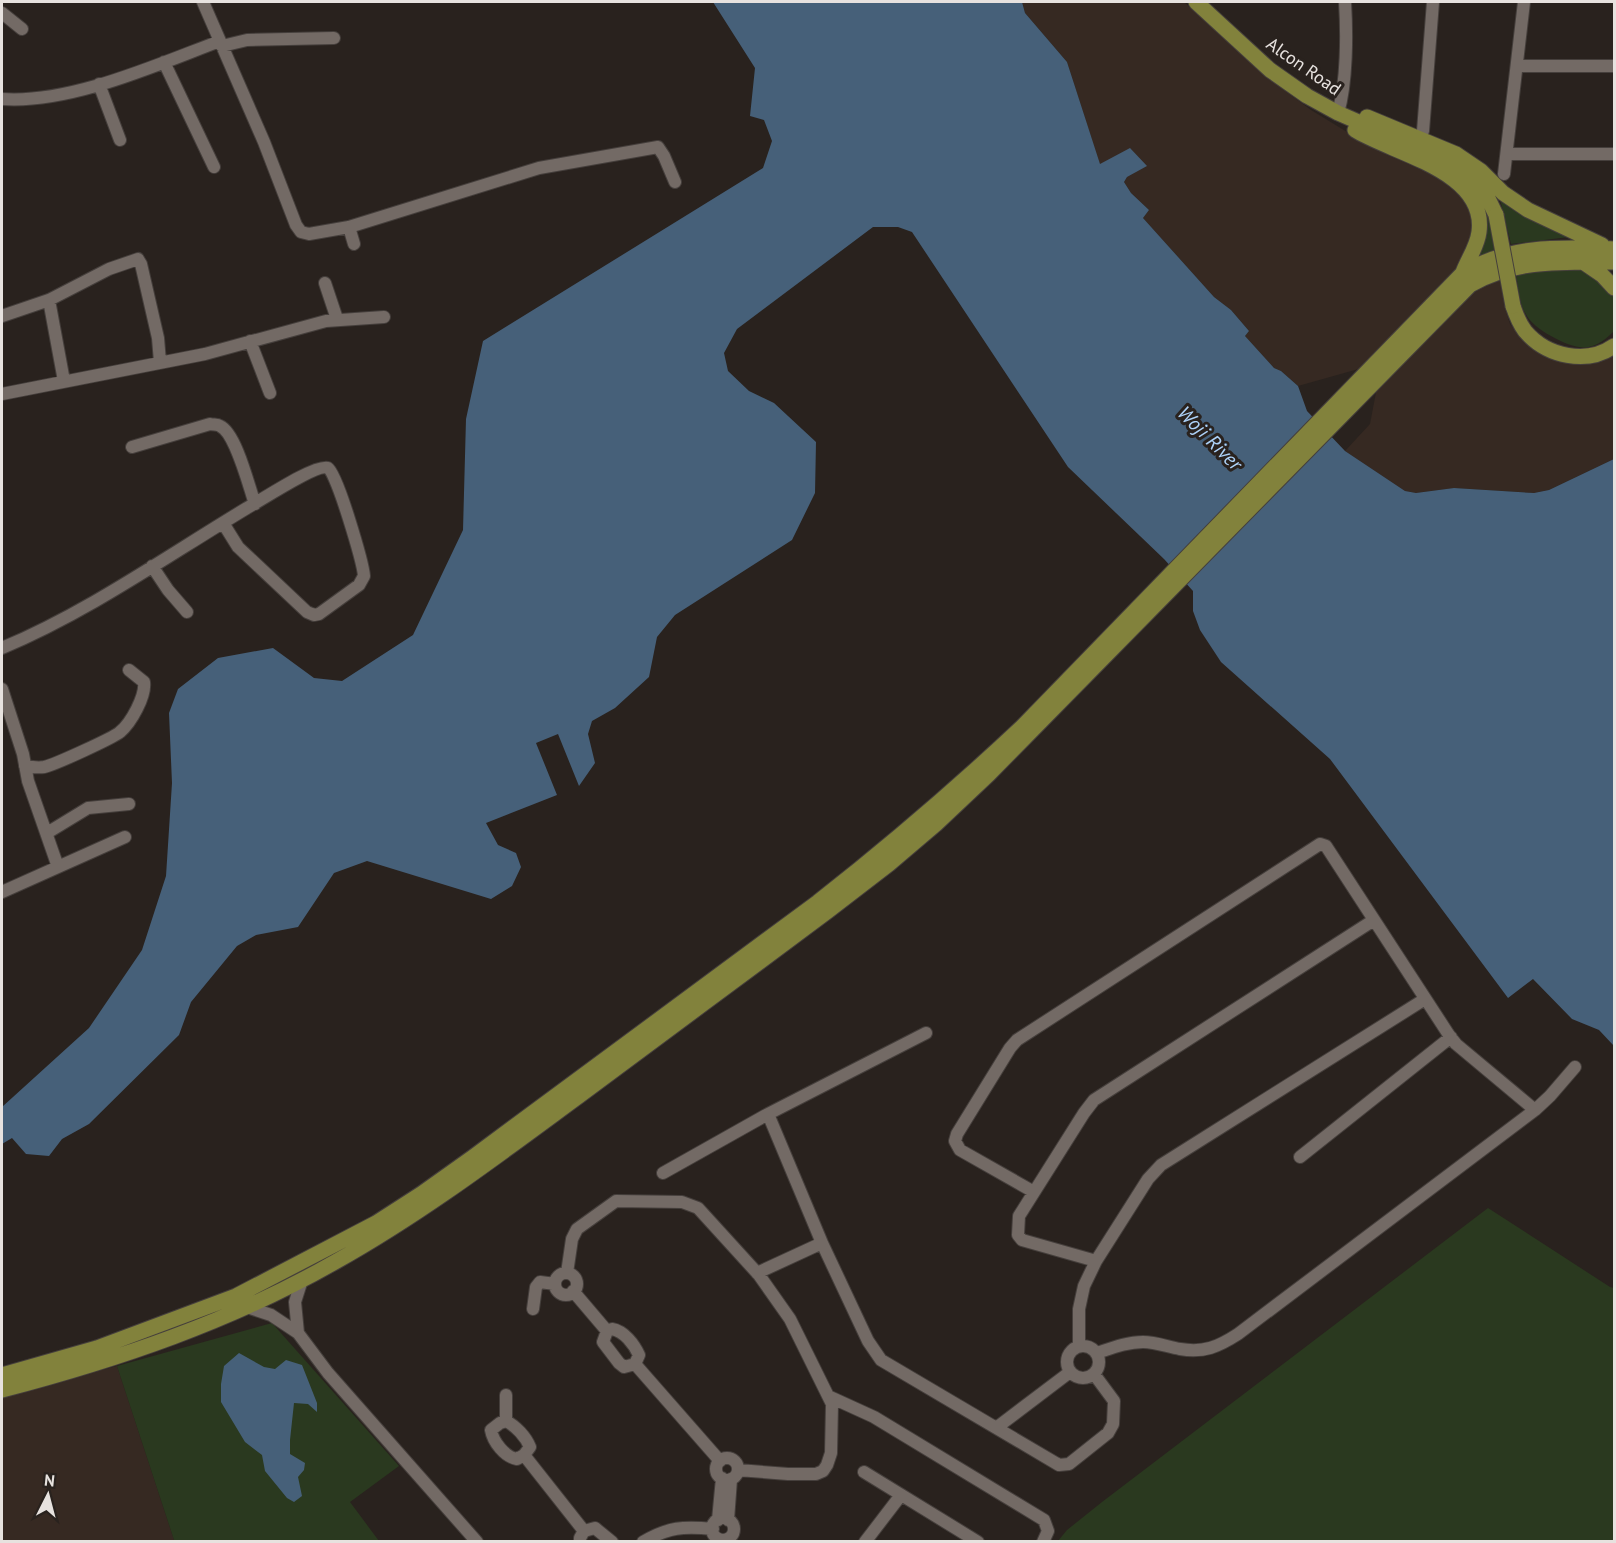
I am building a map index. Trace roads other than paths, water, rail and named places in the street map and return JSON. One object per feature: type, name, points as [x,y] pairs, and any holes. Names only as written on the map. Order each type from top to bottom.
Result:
[{"type":"main road","name":"Alcon Road","points":[[1196,2],[1270,70],[1338,113]]},
{"type":"main road","points":[[1338,113],[1441,158],[1467,172],[1484,190],[1496,215],[1513,306],[1518,321],[1526,332],[1554,350],[1570,357],[1595,356],[1614,346]]},
{"type":"main road","points":[[1338,113],[1375,118],[1456,154],[1481,171],[1503,193],[1528,210],[1614,249]]},
{"type":"main road","points":[[2,1390],[95,1364],[193,1330],[247,1307],[335,1262],[430,1204],[819,918],[889,864],[989,774],[1159,593],[1372,374],[1461,275],[1476,246],[1479,233],[1479,214],[1464,189],[1443,172],[1356,131],[1338,113]]},
{"type":"main road","points":[[1461,275],[1484,261],[1522,251],[1546,248],[1614,249]]},
{"type":"main road","points":[[1583,262],[1602,275],[1614,288]]},
{"type":"main road","points":[[1372,374],[1470,285],[1482,278],[1536,264],[1614,262]]},
{"type":"main road","points":[[2,1375],[98,1348],[236,1296],[327,1250],[422,1194],[742,959],[867,864],[971,775],[1159,593]]},
{"type":"street","points":[[203,2],[269,153],[296,225],[301,232],[309,234],[349,227],[538,168],[658,147],[675,182]]},
{"type":"street","points":[[1338,113],[1341,100],[1346,23],[1345,2]]},
{"type":"street","points":[[1423,131],[1433,2]]},
{"type":"street","points":[[1504,174],[1524,2]]},
{"type":"street","points":[[2,13],[22,29]]},
{"type":"street","points":[[2,99],[42,98],[99,84],[221,43],[247,40],[334,38]]},
{"type":"street","points":[[164,62],[214,167]]},
{"type":"street","points":[[1518,66],[1614,66]]},
{"type":"street","points":[[99,84],[120,140]]},
{"type":"street","points":[[1507,154],[1614,154]]},
{"type":"street","points":[[349,227],[354,244]]},
{"type":"street","points":[[2,316],[49,300],[109,269],[138,259],[158,338],[160,362]]},
{"type":"street","points":[[325,283],[337,319]]},
{"type":"street","points":[[49,300],[64,381]]},
{"type":"street","points":[[2,394],[205,354],[337,319],[384,317]]},
{"type":"street","points":[[250,341],[270,393]]},
{"type":"street","points":[[132,447],[210,424],[220,426],[228,433],[235,446],[255,504]]},
{"type":"street","points":[[2,648],[29,637],[307,473],[322,468],[328,468],[332,472],[341,492],[363,576],[359,585],[319,614],[314,615],[307,612],[238,547],[223,523]]},
{"type":"street","points":[[152,566],[187,612]]},
{"type":"street","points":[[25,766],[42,768],[55,764],[121,731],[138,707],[145,689],[144,682],[129,670]]},
{"type":"street","points":[[2,689],[28,781],[58,867]]},
{"type":"street","points":[[47,833],[88,807],[129,804]]},
{"type":"street","points":[[2,892],[125,837]]},
{"type":"street","points":[[1034,1192],[960,1150],[955,1141],[957,1134],[1010,1048],[1017,1040],[1320,844],[1326,846],[1451,1037],[1535,1110]]},
{"type":"street","points":[[1096,1261],[1022,1240],[1018,1235],[1019,1216],[1094,1100],[1374,920]]},
{"type":"street","points":[[1079,1346],[1079,1309],[1084,1286],[1096,1261],[1148,1179],[1161,1165],[1425,999]]},
{"type":"street","points":[[663,1173],[768,1114],[926,1033]]},
{"type":"street","points":[[1300,1157],[1451,1037]]},
{"type":"street","points":[[1097,1353],[1130,1343],[1144,1342],[1181,1349],[1203,1350],[1218,1347],[1535,1110],[1575,1067]]},
{"type":"street","points":[[768,1114],[822,1243],[868,1341],[880,1360],[1059,1465],[1069,1464],[1108,1433],[1113,1424],[1114,1401],[1094,1374]]},
{"type":"street","points":[[567,1273],[572,1239],[577,1229],[616,1201],[682,1202],[698,1208],[757,1273],[790,1319],[832,1404],[831,1454],[823,1471],[806,1475],[730,1476],[717,1471],[720,1461]]},
{"type":"street","points":[[757,1273],[822,1243]]},
{"type":"street","points":[[567,1273],[572,1275],[576,1281],[573,1292],[568,1294],[561,1293],[555,1284],[559,1276],[567,1273]]},
{"type":"street","points":[[298,1333],[295,1302],[302,1280]]},
{"type":"street","points":[[533,1309],[536,1287],[540,1282],[555,1284]]},
{"type":"street","points":[[573,1292],[607,1331]]},
{"type":"street","points":[[247,1307],[271,1315],[298,1333],[328,1373],[477,1542]]},
{"type":"street","points":[[607,1331],[612,1329],[622,1331],[639,1355],[635,1364]]},
{"type":"street","points":[[607,1331],[603,1342],[619,1363],[624,1367],[635,1364]]},
{"type":"street","points":[[1079,1346],[1089,1346],[1097,1353],[1100,1364],[1094,1374],[1084,1378],[1074,1376],[1070,1372],[1067,1358],[1073,1349],[1079,1346]]},
{"type":"street","points":[[635,1364],[720,1461]]},
{"type":"street","points":[[996,1428],[1070,1372]]},
{"type":"street","points":[[506,1395],[506,1421]]},
{"type":"street","points":[[828,1396],[874,1417],[1044,1520],[1048,1531],[1043,1542]]},
{"type":"street","points":[[506,1421],[512,1424],[527,1440],[530,1447],[524,1455],[517,1459],[510,1458],[493,1439],[491,1430],[506,1421]]},
{"type":"street","points":[[524,1455],[582,1536],[595,1528],[612,1542]]},
{"type":"street","points":[[643,1542],[669,1529],[685,1527],[721,1533],[730,1476],[736,1463],[730,1459],[720,1461]]},
{"type":"street","points":[[864,1472],[978,1542]]},
{"type":"street","points":[[865,1542],[901,1495]]},
{"type":"water","name":"Woji River","points":[[713,2],[1022,2],[1025,13],[1067,62],[1100,164],[1130,148],[1147,166],[1127,177],[1124,182],[1131,193],[1149,210],[1143,218],[1214,297],[1231,310],[1249,331],[1245,336],[1274,368],[1298,386],[1307,411],[1345,451],[1405,491],[1416,493],[1454,488],[1534,493],[1549,490],[1614,459],[1614,1046],[1599,1030],[1572,1019],[1533,979],[1508,998],[1330,759],[1221,662],[1200,630],[1193,611],[1193,591],[1164,559],[1068,467],[912,232],[898,227],[873,227],[737,329],[724,353],[728,371],[749,391],[774,403],[816,442],[815,493],[792,540],[675,615],[657,637],[649,677],[615,708],[592,721],[588,734],[595,763],[579,786],[558,734],[536,743],[557,795],[486,823],[498,845],[516,853],[521,867],[512,886],[491,899],[367,861],[334,873],[298,927],[256,935],[237,946],[191,1002],[179,1035],[89,1124],[62,1139],[49,1156],[26,1154],[12,1138],[2,1144],[2,1107],[89,1028],[142,950],[166,876],[172,783],[169,713],[178,689],[218,658],[273,648],[314,678],[342,681],[413,635],[463,530],[466,419],[483,341],[763,168],[772,141],[764,120],[750,116],[755,68]]},
{"type":"water","points":[[239,1353],[264,1367],[275,1369],[286,1360],[302,1365],[317,1403],[317,1412],[308,1404],[294,1403],[290,1454],[305,1463],[304,1470],[298,1477],[302,1496],[294,1502],[287,1498],[265,1471],[262,1455],[245,1442],[221,1402],[224,1366]]}]
